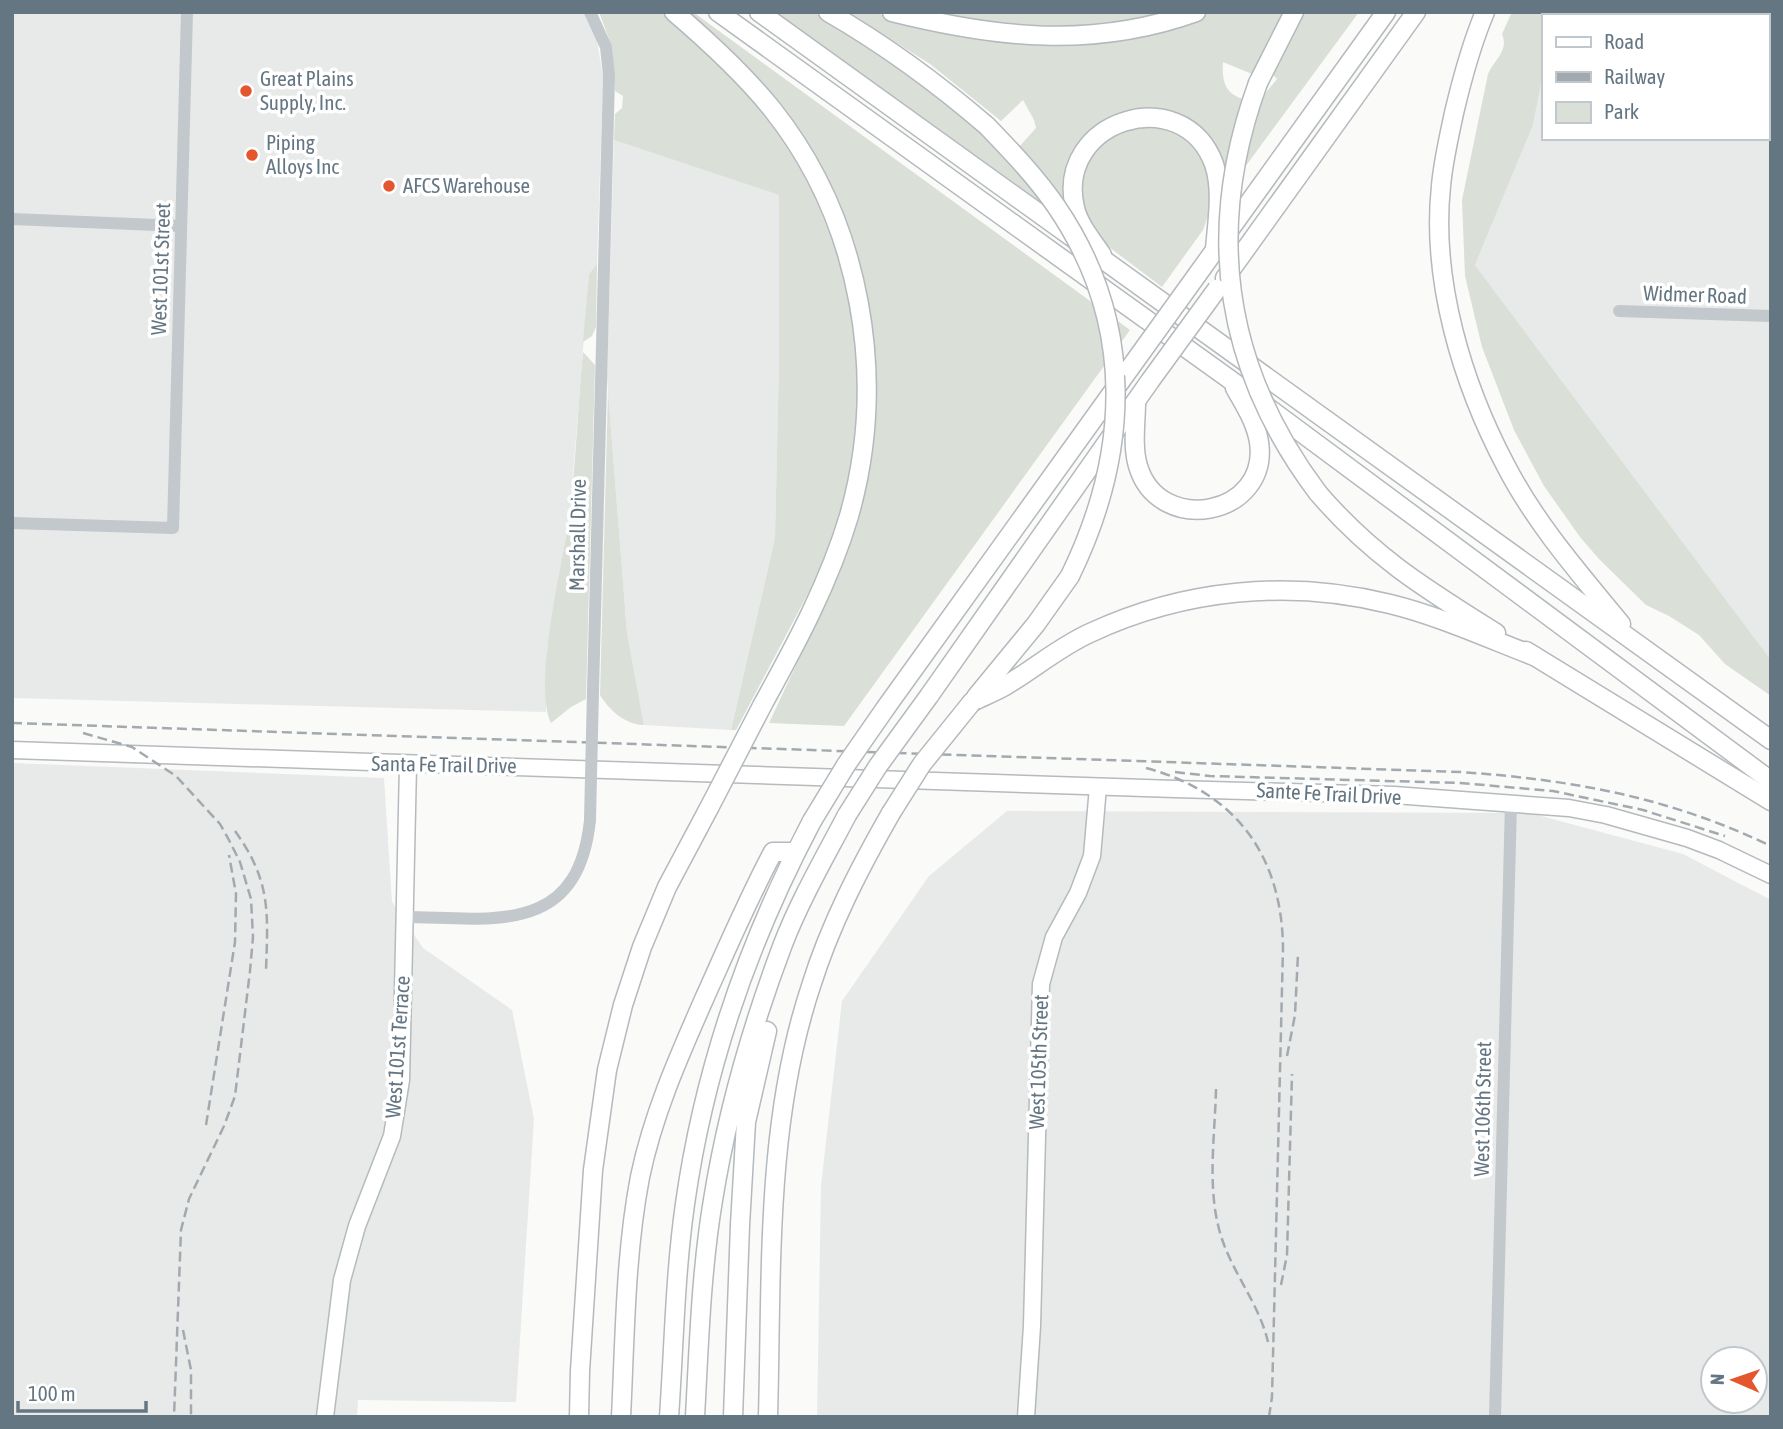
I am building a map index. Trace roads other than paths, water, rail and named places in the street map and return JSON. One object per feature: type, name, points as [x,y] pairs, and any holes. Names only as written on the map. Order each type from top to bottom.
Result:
[{"type":"highway","points":[[579,1417],[593,1170],[607,1070],[623,1005],[642,947],[667,887],[810,614],[838,547],[852,506],[861,466],[867,413],[864,337],[856,288],[825,197],[799,149],[774,111],[747,79],[674,12]]},
{"type":"highway","points":[[718,12],[1232,382],[1771,781]]},
{"type":"highway","points":[[759,12],[1771,740]]},
{"type":"highway","points":[[768,1417],[780,1121],[793,1050],[810,988],[829,936],[860,869],[891,813],[922,764],[1036,625],[1070,576],[1094,523],[1113,453],[1116,400],[1113,353],[1091,272],[1069,227],[1040,184],[987,126],[918,69],[828,12]]},
{"type":"highway","points":[[892,12],[973,30],[1022,36],[1062,37],[1113,33],[1196,12]]},
{"type":"highway","points":[[1294,12],[1258,83],[1242,131],[1230,197],[1229,250],[1234,306],[1243,346],[1270,418],[1286,447],[1318,493],[1357,536],[1397,569],[1771,801]]},
{"type":"highway","points":[[669,1417],[685,1204],[710,1073],[737,987],[796,852],[846,765],[887,706],[1386,12]]},
{"type":"highway","points":[[695,1417],[701,1287],[722,1150],[745,1059],[784,942],[847,815],[878,766],[1136,401],[1416,12]]},
{"type":"highway","points":[[1485,12],[1459,92],[1441,185],[1440,234],[1450,309],[1471,386],[1506,467],[1561,551],[1636,643]]},
{"type":"highway","points":[[1107,263],[1078,217],[1073,190],[1075,172],[1083,153],[1096,136],[1116,124],[1136,118],[1157,118],[1177,124],[1196,137],[1210,155],[1217,173],[1219,193],[1215,250]]},
{"type":"highway","points":[[1136,401],[1136,458],[1146,482],[1164,500],[1180,508],[1197,511],[1215,509],[1234,499],[1248,485],[1259,459],[1257,431],[1232,382]]},
{"type":"highway","points":[[972,702],[1005,686],[1055,651],[1129,616],[1185,600],[1241,591],[1328,592],[1381,602],[1414,611],[1534,656]]},
{"type":"highway","points":[[621,1417],[632,1226],[656,1114],[752,892],[773,852],[796,852]]},
{"type":"highway","points":[[733,1417],[746,1122],[762,1046],[783,981],[784,942]]},
{"type":"highway","points":[[567,1417],[580,1371]]},
{"type":"main road","name":"Santa Fe Trail Drive","points":[[12,750],[408,765],[875,778]]},
{"type":"main road","name":"West 101st Terrace","points":[[337,1417],[334,1362],[337,1308],[349,1251],[384,1159],[398,1107],[401,1080],[408,765]]},
{"type":"main road","name":"Sante Fe Trail Drive","points":[[875,778],[1367,794],[1569,808],[1648,826],[1719,850],[1771,875]]},
{"type":"main road","name":"West 105th Street","points":[[1026,1417],[1031,1348],[1041,984],[1054,937],[1078,893],[1092,856],[1098,787]]},
{"type":"main road","name":"West 105th Street","points":[[1031,1348],[1036,1417]]},
{"type":"main road","name":"West 101st Terrace","points":[[326,1417],[327,1392],[334,1362]]},
{"type":"street","name":"West 101st Street","points":[[12,523],[173,528],[187,12]]},
{"type":"street","name":"Marshall Drive","points":[[405,917],[498,919],[517,917],[539,908],[559,894],[579,867],[588,841],[609,76],[608,56],[590,12]]},
{"type":"street","points":[[12,219],[181,226]]},
{"type":"street","name":"Widmer Road","points":[[1619,311],[1771,316]]},
{"type":"street","name":"West 106th Street","points":[[1495,1417],[1511,803]]},
{"type":"railway","points":[[12,723],[1461,772],[1543,780],[1620,794],[1695,815],[1771,846]]},
{"type":"railway","points":[[83,733],[132,747],[176,776],[220,824],[240,862],[251,899],[253,937],[235,1096],[224,1126],[189,1199],[181,1230],[174,1417]]},
{"type":"railway","points":[[1146,768],[1178,779],[1205,793],[1229,811],[1248,832],[1263,857],[1274,884],[1281,915],[1283,948],[1272,1397],[1269,1417]]},
{"type":"railway","points":[[1175,772],[1210,776],[1460,783],[1553,791],[1643,810],[1725,836]]},
{"type":"railway","points":[[235,831],[255,866],[265,898],[266,970]]},
{"type":"railway","points":[[206,1125],[235,942],[236,894],[229,855]]},
{"type":"railway","points":[[1287,1056],[1295,1015],[1298,954]]},
{"type":"railway","points":[[1281,1285],[1287,1255],[1292,1074]]},
{"type":"railway","points":[[1216,1089],[1213,1184],[1217,1221],[1227,1252],[1259,1315],[1268,1342]]},
{"type":"railway","points":[[183,1330],[191,1370],[191,1417]]},
{"type":"place","name":"Great Plains Supply, Inc.","points":[[246,91]]},
{"type":"place","name":"Piping Alloys Inc","points":[[252,155]]},
{"type":"place","name":"AFCS Warehouse","points":[[389,186]]}]
